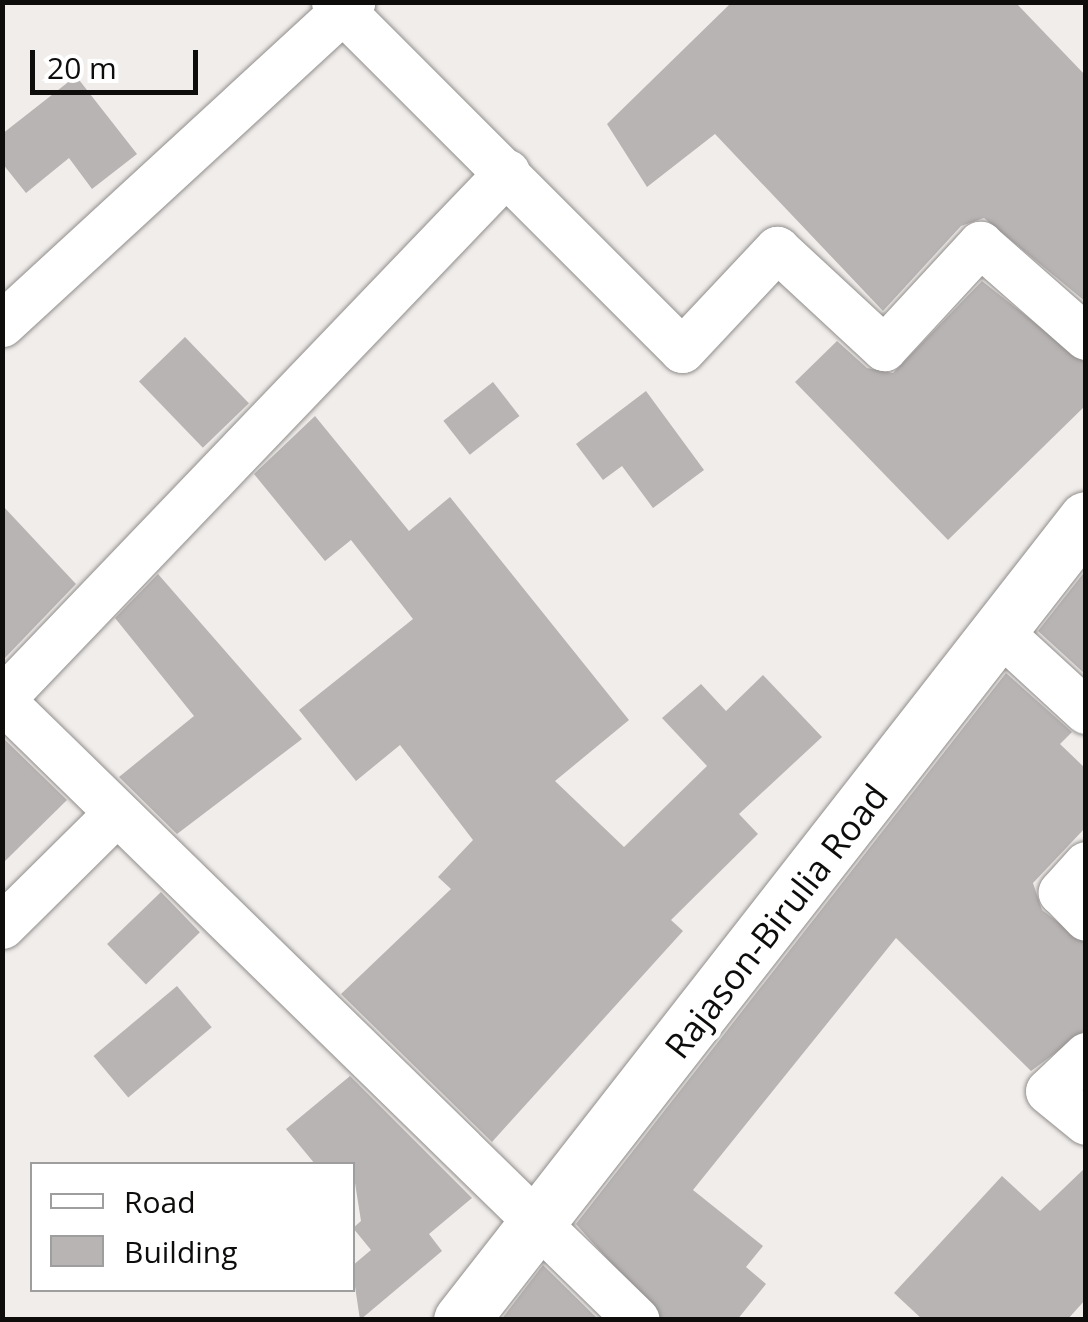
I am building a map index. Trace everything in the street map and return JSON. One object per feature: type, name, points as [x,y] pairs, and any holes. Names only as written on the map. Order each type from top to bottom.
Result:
[{"type":"street","points":[[2,324],[343,5],[682,350],[777,249],[884,348],[980,244],[1086,337]]},
{"type":"street","points":[[507,172],[2,700],[637,1320]]},
{"type":"street","name":"Rajason-Birulia Road","points":[[461,1320],[1086,519]]},
{"type":"street","points":[[1000,632],[1086,711]]},
{"type":"street","points":[[2,926],[116,813]]},
{"type":"street","points":[[1086,864],[1061,892],[1086,918]]},
{"type":"street","points":[[1086,1055],[1048,1090],[1086,1122]]},
{"type":"building","points":[[732,2],[1015,2],[1086,76],[1086,302],[984,218],[961,226],[883,311],[715,134],[647,187],[607,124]]},
{"type":"building","points":[[76,76],[137,154],[92,189],[69,158],[26,193],[2,163],[2,134]]},
{"type":"building","points":[[982,281],[1086,363],[1086,405],[948,540],[795,382],[837,341],[867,368],[893,373]]},
{"type":"building","points":[[185,337],[249,403],[203,448],[139,381]]},
{"type":"building","points":[[493,382],[519,416],[470,455],[443,421]]},
{"type":"building","points":[[646,391],[704,470],[653,508],[622,466],[603,480],[576,444]]},
{"type":"building","points":[[315,416],[409,531],[450,497],[629,720],[555,781],[624,847],[707,766],[662,718],[701,684],[726,711],[763,675],[822,737],[739,814],[758,834],[671,920],[683,931],[492,1142],[341,994],[451,889],[438,877],[473,840],[400,745],[356,781],[299,710],[413,619],[351,540],[325,561],[254,474]]},
{"type":"building","points":[[2,505],[76,584],[2,661]]},
{"type":"building","points":[[1086,570],[1086,673],[1085,674],[1038,631]]},
{"type":"building","points":[[158,574],[302,739],[177,834],[119,777],[194,716],[115,618]]},
{"type":"building","points":[[1006,673],[1072,732],[1060,744],[1086,769],[1086,827],[1033,883],[1042,910],[1086,943],[1086,1030],[1031,1071],[896,938],[693,1190],[763,1246],[746,1267],[766,1284],[737,1320],[662,1320],[576,1224]]},
{"type":"building","points":[[2,737],[67,800],[2,864]]},
{"type":"building","points":[[161,892],[200,932],[146,984],[107,944]]},
{"type":"building","points":[[177,986],[212,1027],[128,1097],[94,1056]]},
{"type":"building","points":[[350,1076],[472,1198],[429,1234],[442,1251],[360,1320],[355,1263],[371,1250],[355,1230],[361,1221],[355,1162],[313,1162],[286,1129]]},
{"type":"building","points":[[1086,1167],[1086,1299],[1067,1320],[923,1320],[894,1293],[1002,1176],[1040,1211]]},
{"type":"building","points":[[543,1265],[599,1320],[501,1320]]}]
